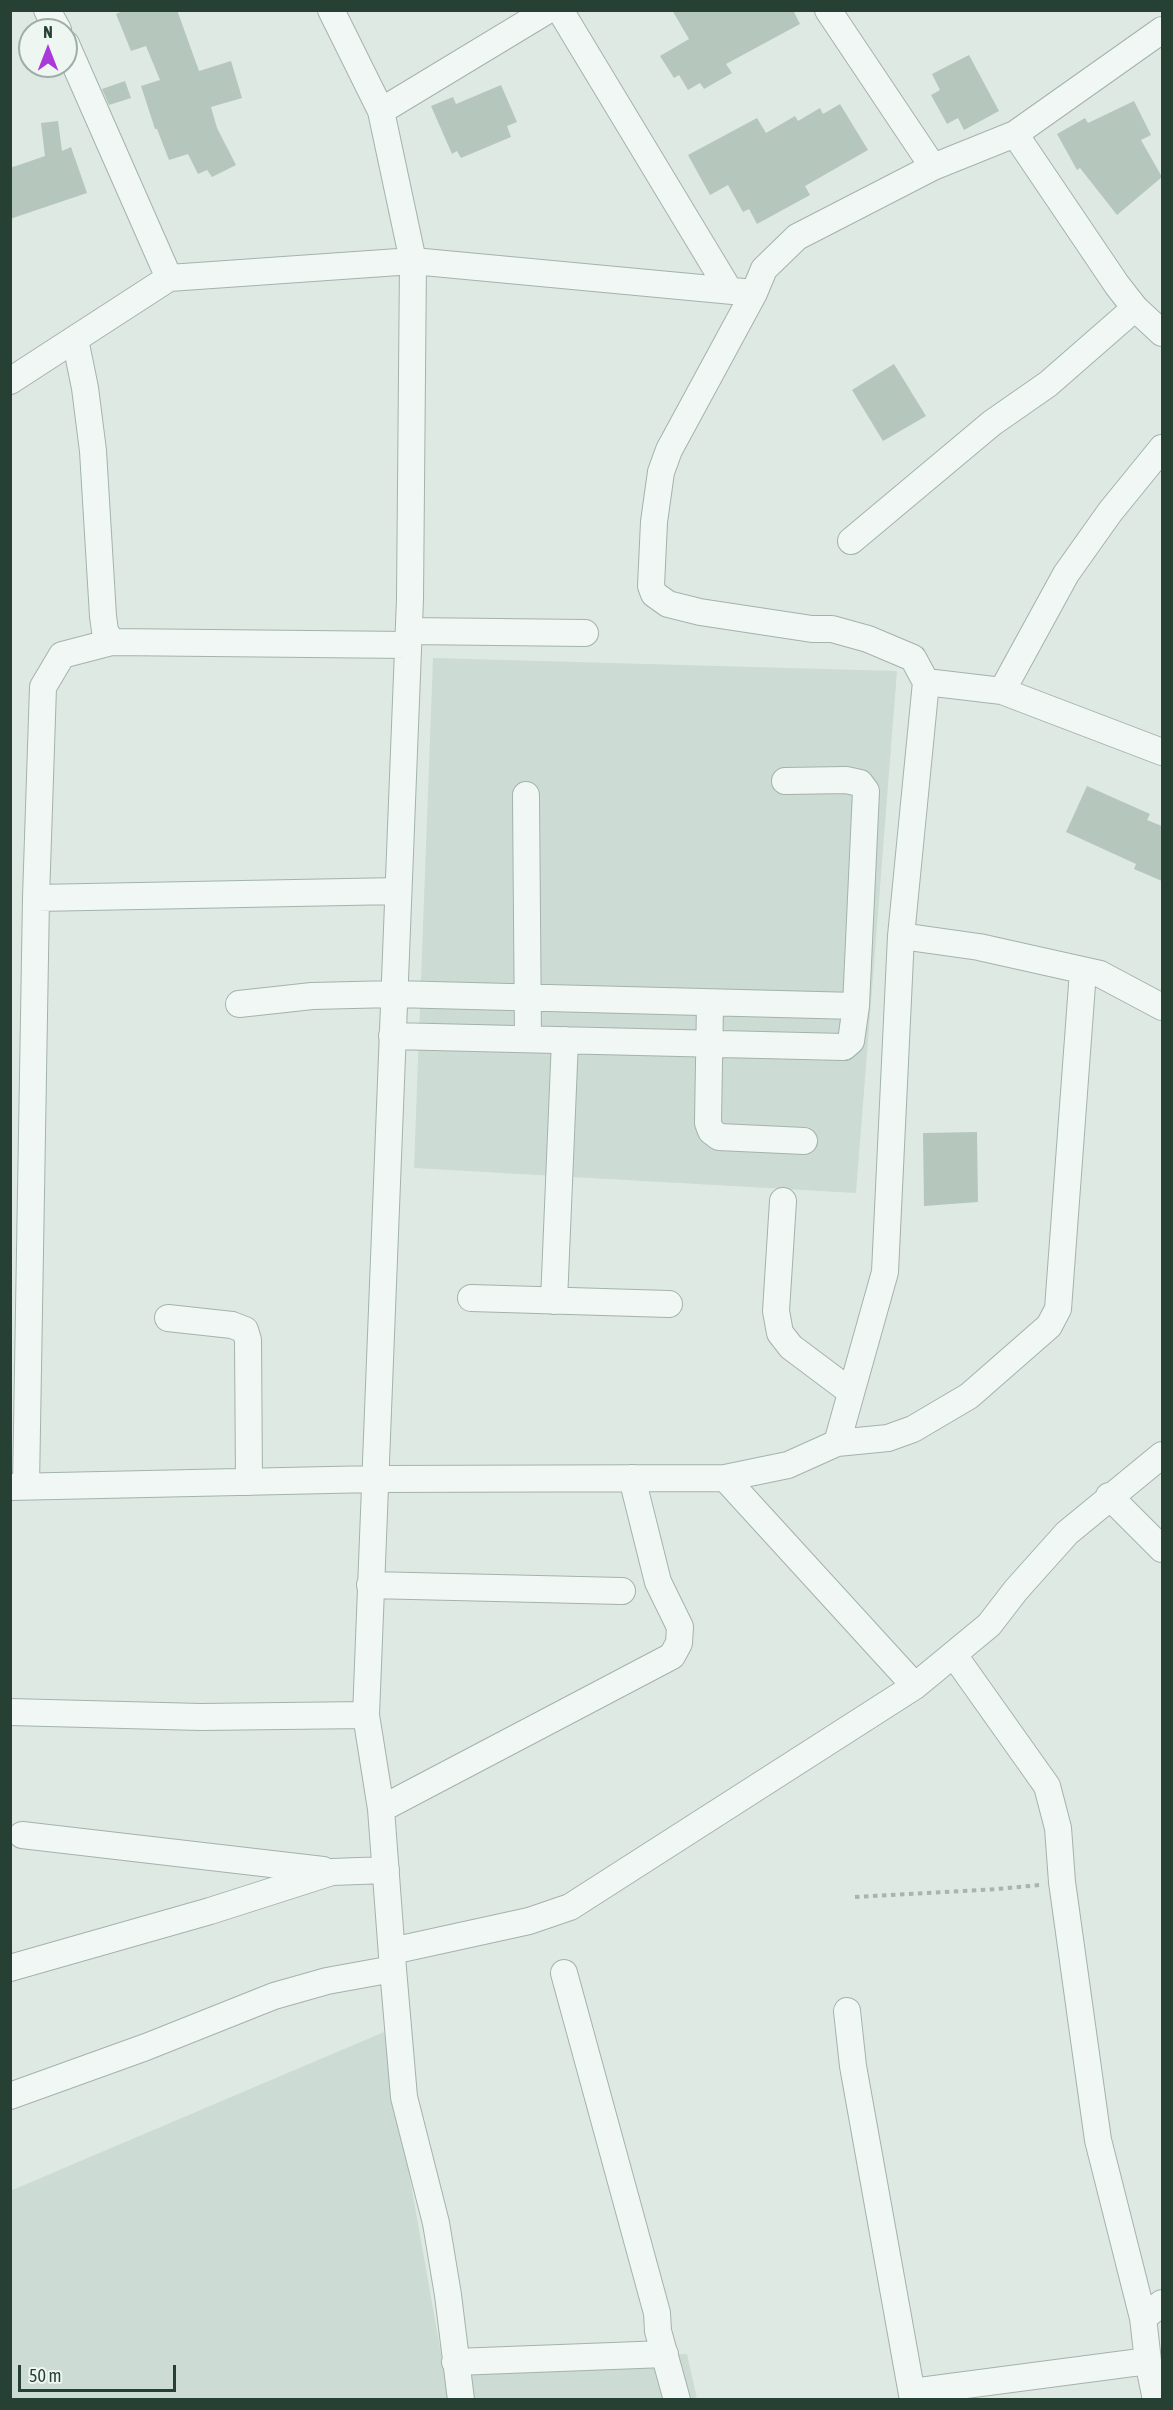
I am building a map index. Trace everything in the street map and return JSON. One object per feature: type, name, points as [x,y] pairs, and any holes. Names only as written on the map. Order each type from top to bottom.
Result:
[{"type":"street","points":[[331,10],[381,111],[413,261],[408,638],[366,1715],[381,1809],[404,2097],[436,2223],[448,2295],[461,2400]]},
{"type":"street","points":[[381,111],[548,10]]},
{"type":"street","points":[[560,10],[742,291]]},
{"type":"street","points":[[828,10],[933,167]]},
{"type":"street","points":[[837,1443],[885,1272],[901,936],[926,682],[913,658],[868,639],[832,629],[812,629],[700,612],[668,604],[654,594],[651,586],[654,522],[662,472],[669,450],[742,291],[797,237],[933,167],[1015,134],[1162,30]]},
{"type":"street","points":[[78,71],[170,278]]},
{"type":"street","points":[[1015,134],[1135,308],[1162,333]]},
{"type":"street","points":[[10,381],[170,278],[413,261],[742,291]]},
{"type":"street","points":[[851,540],[992,423],[1048,384],[1135,308]]},
{"type":"street","points":[[75,339],[85,388],[93,451],[103,616],[105,631],[112,642]]},
{"type":"street","points":[[1002,691],[1066,574],[1110,512],[1162,448]]},
{"type":"street","points":[[585,633],[112,642],[62,655],[44,687],[18,1486],[375,1479],[724,1478],[788,1465],[837,1443],[888,1438],[913,1429],[969,1396],[1049,1326],[1058,1309],[1083,970]]},
{"type":"street","points":[[926,682],[1002,691],[1162,752]]},
{"type":"street","points":[[392,1036],[844,1047],[851,1041],[856,1006],[866,791],[860,783],[846,780],[785,781]]},
{"type":"street","points":[[526,795],[528,1039]]},
{"type":"street","points":[[36,898],[398,891]]},
{"type":"street","points":[[901,936],[979,947],[1100,974],[1162,1007]]},
{"type":"street","points":[[239,1004],[312,996],[394,994],[856,1006]]},
{"type":"street","points":[[710,1004],[708,1123],[711,1131],[719,1137],[804,1140]]},
{"type":"street","points":[[554,1301],[565,1040]]},
{"type":"street","points":[[783,1201],[776,1311],[780,1333],[791,1347],[851,1392]]},
{"type":"street","points":[[471,1298],[669,1304]]},
{"type":"street","points":[[168,1318],[232,1325],[245,1330],[248,1340],[249,1482]]},
{"type":"street","points":[[10,2096],[146,2047],[186,2029],[274,1996],[570,1907],[915,1686],[990,1625],[1016,1590],[1067,1533],[1109,1496],[1162,1455]]},
{"type":"street","points":[[381,1809],[672,1656],[679,1643],[680,1627],[658,1582],[632,1478]]},
{"type":"street","points":[[724,1478],[915,1686]]},
{"type":"street","points":[[1109,1496],[1162,1550]]},
{"type":"street","points":[[370,1585],[622,1591]]},
{"type":"street","points":[[954,1655],[1047,1786],[1058,1828],[1062,1882],[1098,2140],[1153,2310],[1148,2361],[1156,2400]]},
{"type":"street","points":[[10,1712],[201,1717],[366,1715]]},
{"type":"street","points":[[22,1835],[332,1872],[386,1870]]},
{"type":"street","points":[[10,1968],[210,1911],[332,1872]]},
{"type":"street","points":[[564,1973],[657,2313],[658,2331],[677,2400]]},
{"type":"street","points":[[847,2011],[855,2077],[913,2396],[1148,2361]]},
{"type":"street","points":[[455,2362],[665,2354]]},
{"type":"path","points":[[855,1897],[997,1889],[1062,1882]]},
{"type":"shaded area","points":[[433,658],[897,671],[856,1193],[414,1168]]},
{"type":"shaded area","points":[[384,2032],[443,2365],[687,2354],[697,2399],[11,2399],[10,2191]]},
{"type":"building","points":[[125,10],[177,10],[199,71],[231,61],[242,98],[211,107],[217,128],[236,165],[212,177],[207,170],[198,174],[188,154],[169,160],[157,129],[155,129],[141,86],[160,80],[146,46],[131,51],[116,14]]},
{"type":"building","points":[[672,10],[793,10],[800,24],[726,64],[732,73],[704,89],[700,83],[688,90],[679,75],[674,78],[660,56],[689,39]]},
{"type":"building","points":[[969,55],[999,111],[964,130],[958,118],[947,124],[931,95],[940,90],[932,74]]},
{"type":"building","points":[[125,81],[131,98],[109,105],[102,89]]},
{"type":"building","points":[[501,85],[517,122],[507,126],[511,137],[461,158],[457,151],[452,154],[431,106],[453,97],[456,104]]},
{"type":"building","points":[[1134,101],[1151,135],[1141,140],[1162,177],[1117,215],[1080,168],[1077,170],[1057,134],[1085,118],[1088,123]]},
{"type":"building","points":[[840,104],[868,150],[805,186],[810,195],[757,224],[749,209],[743,212],[728,185],[710,195],[688,155],[757,118],[766,133],[795,116],[798,121],[820,108],[823,114]]},
{"type":"building","points":[[58,121],[62,151],[71,147],[87,193],[10,219],[10,168],[45,156],[41,123]]},
{"type":"building","points":[[894,364],[926,416],[883,441],[852,390]]},
{"type":"building","points":[[1087,786],[1150,814],[1147,820],[1162,826],[1162,881],[1134,869],[1136,864],[1066,832]]},
{"type":"building","points":[[977,1132],[978,1202],[924,1206],[923,1133]]}]
